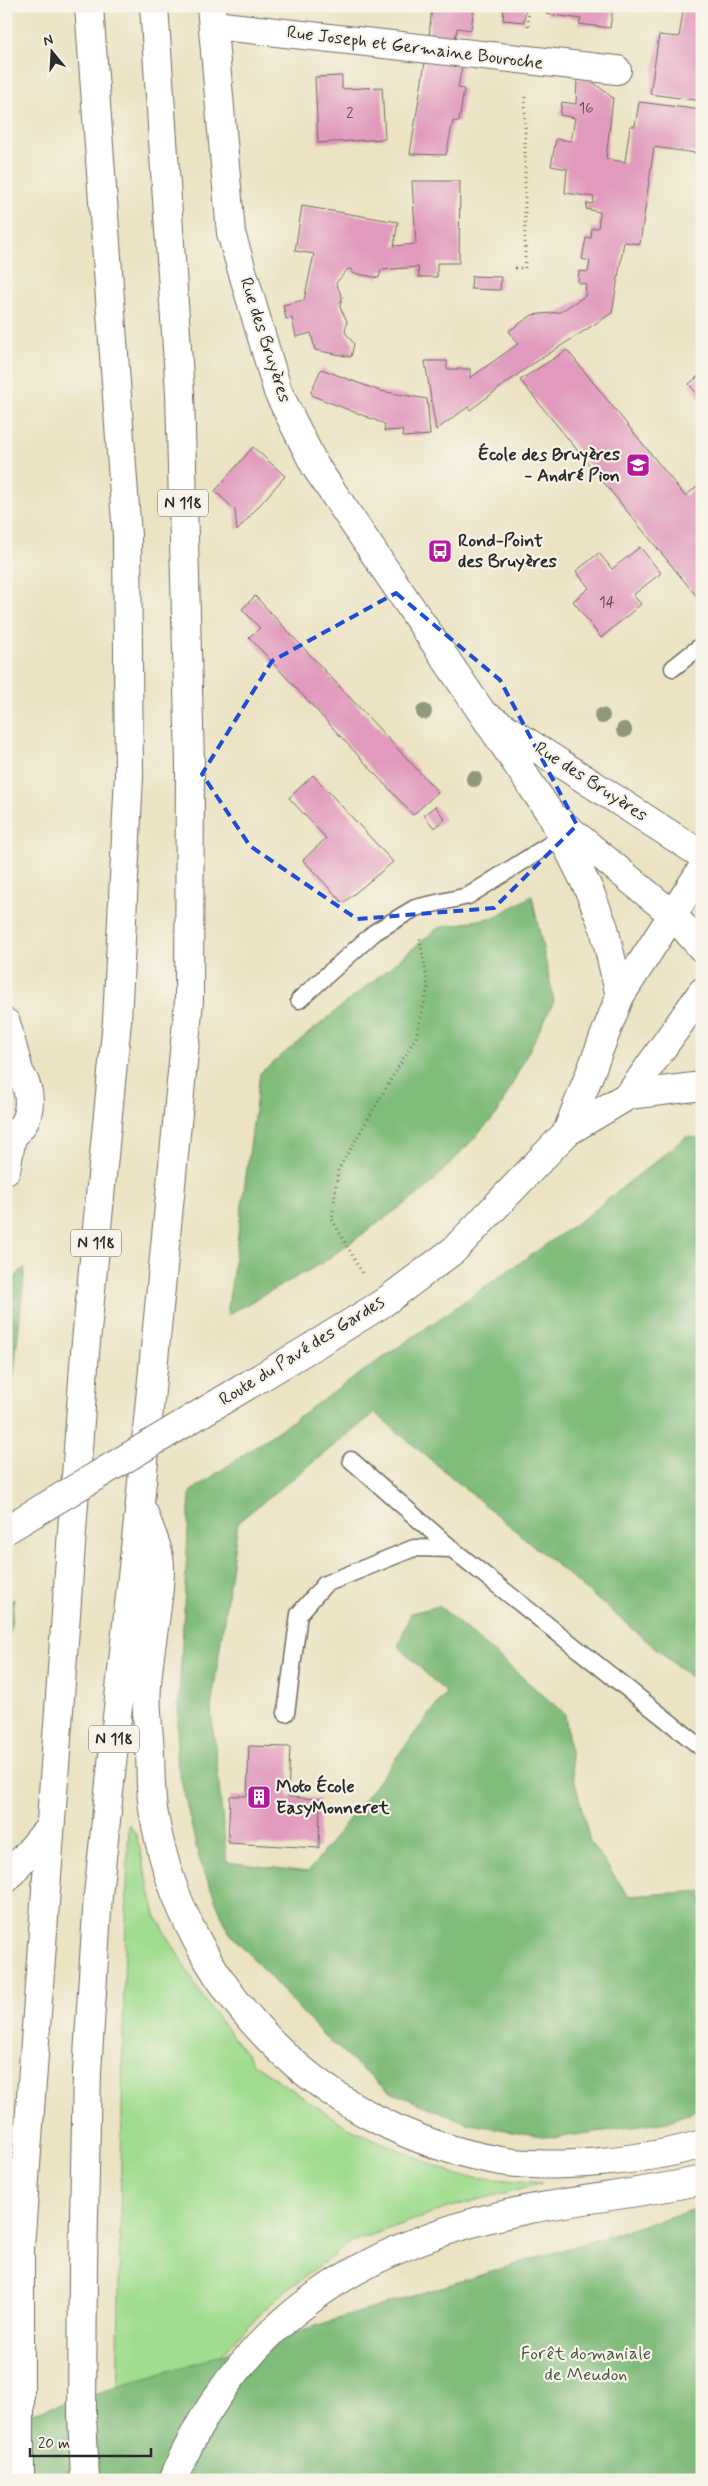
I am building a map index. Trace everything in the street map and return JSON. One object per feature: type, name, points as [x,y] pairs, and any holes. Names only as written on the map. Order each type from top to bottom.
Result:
[{"type":"main road","name":"N 118","points":[[20,2480],[18,2440],[20,2248],[85,1352],[117,1021],[129,775],[127,536],[89,6]]},
{"type":"main road","name":"N 118","points":[[85,2480],[82,2416],[87,2072],[98,1895],[140,1502],[189,1001],[190,762],[180,403],[154,6]]},
{"type":"main road","name":"Rue Joseph et Germaine Bouroche","points":[[212,15],[526,61],[616,70]]},
{"type":"main road","name":"Rue des Bruyères","points":[[212,15],[231,233],[278,392],[315,466],[558,826],[590,890],[604,928],[620,996]]},
{"type":"main road","name":"Rue des Bruyères","points":[[478,710],[702,855]]},
{"type":"main road","name":"Rue des Bruyères","points":[[558,826],[673,915]]},
{"type":"main road","name":"Route du Pavé des Gardes","points":[[567,1132],[620,996],[702,869]]},
{"type":"main road","points":[[673,915],[702,948]]},
{"type":"main road","name":"Route du Pavé des Gardes","points":[[6,1530],[382,1303],[454,1250],[567,1132],[629,1095],[702,992]]},
{"type":"main road","points":[[6,1023],[13,1066],[27,1084],[29,1098],[28,1113],[22,1126],[9,1139],[6,1170]]},
{"type":"main road","points":[[629,1095],[702,1086]]},
{"type":"main road","points":[[140,1502],[160,1565],[146,1687],[153,1813],[164,1862],[184,1914],[200,1948],[238,2004],[263,2034],[291,2061],[359,2111],[404,2132],[448,2148],[502,2161],[540,2164],[638,2157],[702,2144]]},
{"type":"main road","points":[[6,1879],[49,1828]]},
{"type":"main road","points":[[173,2480],[199,2422],[252,2350],[307,2301],[359,2268],[402,2246],[482,2220],[531,2209],[658,2190],[702,2180]]},
{"type":"lane","points":[[673,668],[702,646]]},
{"type":"lane","points":[[299,1000],[375,932],[415,908],[468,896],[558,826]]},
{"type":"lane","points":[[352,1460],[452,1549],[702,1748]]},
{"type":"lane","points":[[286,1713],[299,1614],[325,1584],[414,1548],[452,1549]]},
{"type":"path","points":[[515,268],[525,268],[526,61]]},
{"type":"path","points":[[382,1303],[360,1270],[332,1219],[338,1170],[416,1037],[428,987],[415,908]]},
{"type":"highlighted area","points":[[396,593],[500,680],[577,825],[494,908],[357,919],[250,846],[202,774],[272,661]]},
{"type":"green space","points":[[532,896],[554,1001],[497,1114],[427,1188],[322,1263],[227,1315],[260,1073],[438,928],[494,917]]},
{"type":"green space","points":[[686,1137],[702,1138],[702,1687],[375,1413],[238,1522],[211,1709],[227,1862],[308,1872],[446,1693],[398,1646],[411,1613],[439,1606],[565,1714],[573,1774],[590,1842],[629,1896],[702,1891],[702,2107],[668,2122],[553,2138],[470,2124],[386,2090],[320,2032],[228,1931],[199,1859],[176,1758],[190,1492],[587,1216]]},
{"type":"green space","points":[[25,1267],[6,1450],[6,1287]]},
{"type":"green space","points":[[14,1599],[6,1662],[6,1604]]},
{"type":"green space","points":[[129,1824],[136,1835],[157,1918],[204,2000],[254,2064],[350,2129],[461,2176],[542,2183],[451,2207],[351,2242],[276,2298],[216,2359],[116,2480],[124,1984]]},
{"type":"green space","name":"Forêt domaniale de Meudon","points":[[702,2207],[702,2480],[6,2480],[6,2421]]},
{"type":"building","points":[[432,6],[474,6],[471,30],[457,28],[455,40],[429,37]]},
{"type":"building","points":[[504,6],[526,6],[524,22],[503,20]]},
{"type":"building","points":[[547,6],[613,6],[610,28],[579,24],[581,19],[546,14]]},
{"type":"building","points":[[684,6],[702,6],[702,101],[650,94],[659,35],[679,37]]},
{"type":"building","points":[[425,62],[462,66],[458,88],[464,89],[459,122],[453,121],[446,155],[410,154]]},
{"type":"building","points":[[342,76],[342,89],[382,87],[385,139],[318,143],[315,77]]},
{"type":"building","points":[[577,78],[589,79],[613,98],[606,159],[625,162],[630,126],[635,126],[639,102],[702,110],[702,154],[654,147],[640,244],[624,242],[612,313],[528,367],[470,410],[468,407],[436,430],[425,361],[447,361],[447,369],[470,369],[470,378],[518,344],[509,331],[532,315],[560,312],[585,296],[586,284],[578,283],[579,271],[588,272],[590,261],[582,259],[586,238],[591,238],[592,228],[598,228],[600,212],[586,209],[587,203],[593,204],[594,197],[565,193],[567,169],[551,166],[556,139],[571,141],[575,118],[560,115],[562,102],[576,104]]},
{"type":"building","points":[[412,181],[460,181],[459,263],[437,263],[437,277],[419,277],[418,267],[381,270],[379,278],[352,273],[352,270],[348,269],[336,283],[342,297],[340,307],[347,321],[345,332],[354,344],[351,357],[315,350],[311,333],[296,337],[292,318],[286,319],[283,305],[304,300],[314,254],[295,251],[302,206],[398,222],[394,246],[416,244]]},
{"type":"building","points":[[472,276],[501,277],[500,290],[471,289]]},
{"type":"building","points":[[567,350],[685,496],[702,483],[702,595],[698,598],[520,380]]},
{"type":"building","points":[[321,369],[380,391],[427,399],[430,435],[403,437],[402,430],[384,431],[385,424],[313,396],[311,392]]},
{"type":"building","points":[[702,373],[702,400],[689,384]]},
{"type":"building","points":[[253,447],[285,476],[237,531],[235,510],[215,491]]},
{"type":"building","points":[[640,547],[661,573],[633,595],[641,604],[601,638],[573,601],[589,588],[576,571],[599,553],[612,569]]},
{"type":"building","points":[[255,596],[438,792],[413,815],[249,637],[260,628],[242,609]]},
{"type":"building","points":[[313,775],[393,862],[343,903],[303,860],[326,838],[289,798]]},
{"type":"building","points":[[435,806],[445,819],[434,828],[424,815]]},
{"type":"building","name":"Moto École EasyMonneret","points":[[249,1746],[290,1747],[288,1797],[320,1799],[319,1848],[228,1843],[230,1796],[247,1796]]},
{"type":"place","name":"École des Bruyères - André Pion","points":[[638,465]]},
{"type":"place","name":"Rond-Point des Bruyères","points":[[440,551]]},
{"type":"place","name":"Moto École EasyMonneret","points":[[259,1797]]}]
